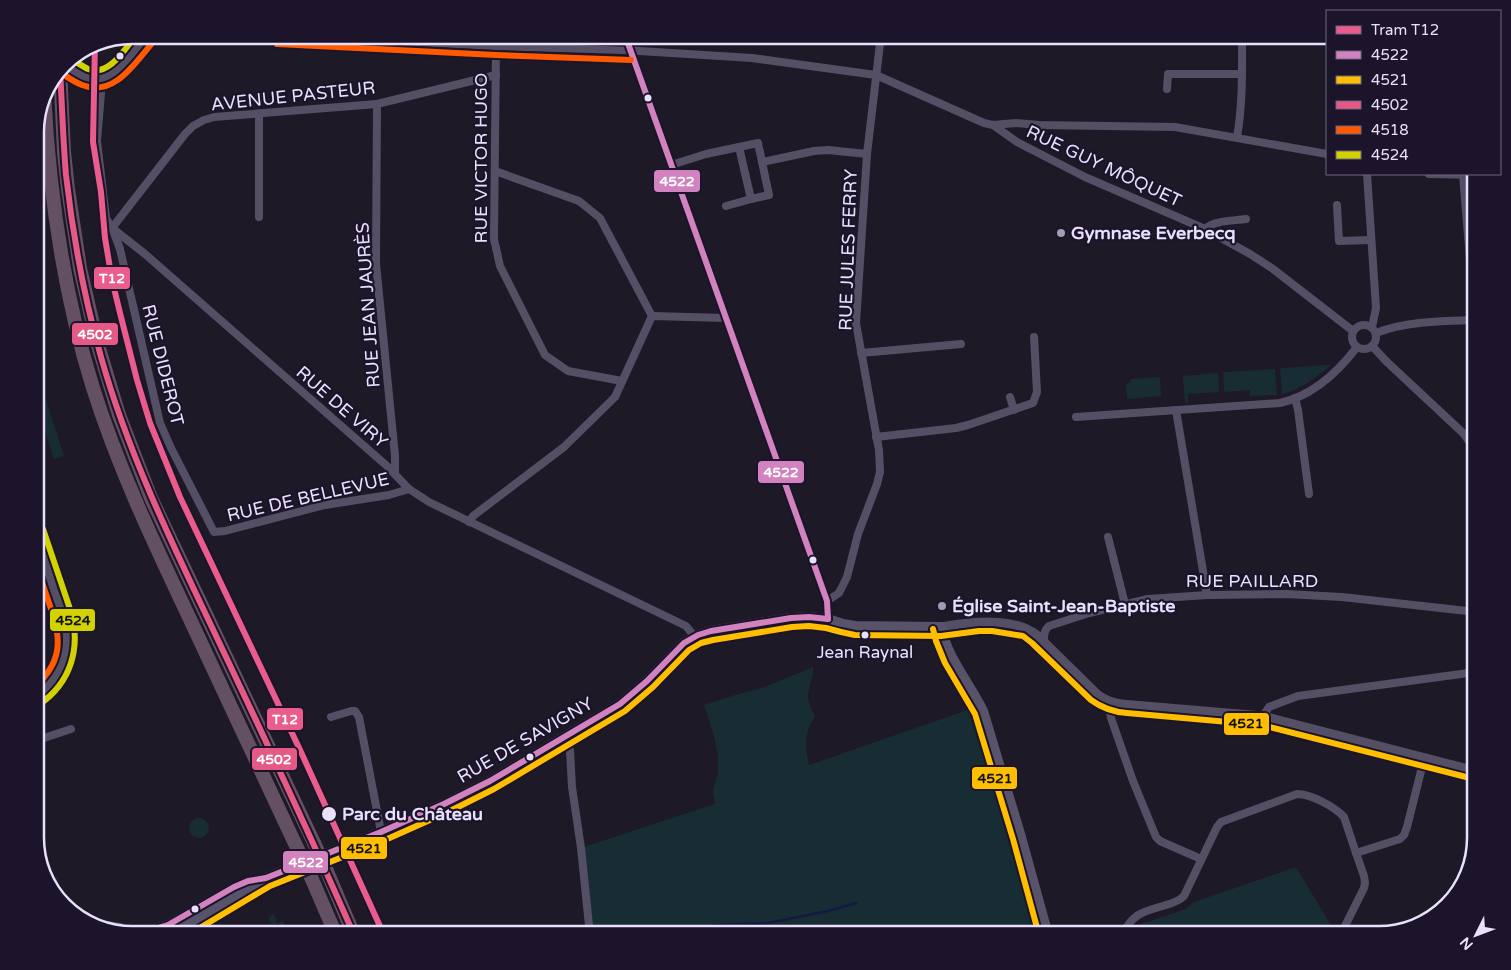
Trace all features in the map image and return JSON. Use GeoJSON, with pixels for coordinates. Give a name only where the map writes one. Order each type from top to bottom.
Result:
{"type":"FeatureCollection","features":[{"type":"Feature","properties":{"kind":"highway"},"geometry":{"type":"LineString","coordinates":[[61,80],[64,152],[80,268],[97,342],[119,415],[136,461],[160,516],[314,842],[350,926]]}},
{"type":"Feature","properties":{"kind":"highway"},"geometry":{"type":"LineString","coordinates":[[46,116],[51,190],[64,273],[81,347],[104,423],[130,490],[332,926]]}},
{"type":"Feature","properties":{"kind":"main road"},"geometry":{"type":"LineString","coordinates":[[695,637],[711,631],[809,617],[828,619],[855,626],[941,627],[954,661],[976,697],[982,711],[1021,837],[1046,926]]}},
{"type":"Feature","properties":{"kind":"main road","name":"RUE DE SAVIGNY"},"geometry":{"type":"LineString","coordinates":[[188,926],[266,878],[381,832],[481,786],[609,711],[632,695],[678,649],[695,637]]}},
{"type":"Feature","properties":{"kind":"main road","name":"RUE DE SAVIGNY"},"geometry":{"type":"LineString","coordinates":[[165,926],[234,887],[248,881],[266,878]]}},
{"type":"Feature","properties":{"kind":"street"},"geometry":{"type":"LineString","coordinates":[[71,69],[85,77],[94,79],[107,76],[116,71],[139,44]]}},
{"type":"Feature","properties":{"kind":"street"},"geometry":{"type":"LineString","coordinates":[[456,44],[709,54],[752,58],[876,75],[984,123],[993,125],[1026,123],[1039,125],[1175,127],[1326,154]]}},
{"type":"Feature","properties":{"kind":"street"},"geometry":{"type":"LineString","coordinates":[[628,44],[827,601],[828,619]]}},
{"type":"Feature","properties":{"kind":"street","name":"RUE JULES FERRY"},"geometry":{"type":"LineString","coordinates":[[827,601],[839,593],[850,570],[857,539],[872,500],[880,472],[879,450],[856,323],[867,154],[880,44]]}},
{"type":"Feature","properties":{"kind":"street"},"geometry":{"type":"LineString","coordinates":[[1237,137],[1240,119],[1242,44]]}},
{"type":"Feature","properties":{"kind":"street","name":"RUE VICTOR HUGO"},"geometry":{"type":"LineString","coordinates":[[496,46],[494,239],[500,266],[545,355],[568,370],[622,381]]}},
{"type":"Feature","properties":{"kind":"street"},"geometry":{"type":"LineString","coordinates":[[1167,89],[1168,74],[1242,74]]}},
{"type":"Feature","properties":{"kind":"street","name":"AVENUE PASTEUR"},"geometry":{"type":"LineString","coordinates":[[112,228],[177,142],[193,126],[204,120],[214,117],[376,104],[496,75]]}},
{"type":"Feature","properties":{"kind":"street"},"geometry":{"type":"LineString","coordinates":[[101,93],[97,141],[106,218],[112,228]]}},
{"type":"Feature","properties":{"kind":"street","name":"RUE JEAN JAURÈS"},"geometry":{"type":"LineString","coordinates":[[376,104],[376,264],[395,456],[395,474]]}},
{"type":"Feature","properties":{"kind":"street"},"geometry":{"type":"LineString","coordinates":[[259,114],[259,217]]}},
{"type":"Feature","properties":{"kind":"street","name":"RUE GUY MÔQUET"},"geometry":{"type":"LineString","coordinates":[[993,125],[1026,147],[1098,183],[1206,230],[1250,254],[1273,269],[1353,332]]}},
{"type":"Feature","properties":{"kind":"street"},"geometry":{"type":"LineString","coordinates":[[671,165],[706,154],[758,143],[769,195],[726,206]]}},
{"type":"Feature","properties":{"kind":"street"},"geometry":{"type":"LineString","coordinates":[[739,148],[751,199]]}},
{"type":"Feature","properties":{"kind":"street"},"geometry":{"type":"LineString","coordinates":[[762,162],[814,151],[828,150],[867,154]]}},
{"type":"Feature","properties":{"kind":"street"},"geometry":{"type":"LineString","coordinates":[[495,171],[579,201],[600,218],[652,316]]}},
{"type":"Feature","properties":{"kind":"street"},"geometry":{"type":"LineString","coordinates":[[1367,175],[1376,308],[1374,330],[1376,340],[1372,346],[1365,349],[1357,347],[1352,340],[1353,332],[1358,326],[1365,324],[1374,330],[1393,326],[1467,320]]}},
{"type":"Feature","properties":{"kind":"street"},"geometry":{"type":"LineString","coordinates":[[1467,175],[1463,175],[1467,220]]}},
{"type":"Feature","properties":{"kind":"street"},"geometry":{"type":"LineString","coordinates":[[1337,206],[1339,241],[1371,240]]}},
{"type":"Feature","properties":{"kind":"street"},"geometry":{"type":"LineString","coordinates":[[1206,230],[1215,223],[1246,219]]}},
{"type":"Feature","properties":{"kind":"street","name":"RUE DE VIRY"},"geometry":{"type":"LineString","coordinates":[[112,228],[145,254],[395,474],[409,489],[429,502],[469,522],[686,626],[695,637]]}},
{"type":"Feature","properties":{"kind":"street","name":"RUE DIDEROT"},"geometry":{"type":"LineString","coordinates":[[112,228],[120,249],[160,423],[214,532]]}},
{"type":"Feature","properties":{"kind":"street"},"geometry":{"type":"LineString","coordinates":[[652,316],[726,318]]}},
{"type":"Feature","properties":{"kind":"street"},"geometry":{"type":"LineString","coordinates":[[469,522],[474,516],[564,447],[615,397],[652,316]]}},
{"type":"Feature","properties":{"kind":"street"},"geometry":{"type":"LineString","coordinates":[[876,437],[956,428],[1033,403],[1036,397],[1034,337]]}},
{"type":"Feature","properties":{"kind":"street"},"geometry":{"type":"LineString","coordinates":[[861,354],[961,344]]}},
{"type":"Feature","properties":{"kind":"street"},"geometry":{"type":"LineString","coordinates":[[1372,346],[1467,439]]}},
{"type":"Feature","properties":{"kind":"street"},"geometry":{"type":"LineString","coordinates":[[1076,417],[1280,403],[1295,398],[1330,377],[1345,363],[1357,347]]}},
{"type":"Feature","properties":{"kind":"street"},"geometry":{"type":"LineString","coordinates":[[1010,397],[1014,410]]}},
{"type":"Feature","properties":{"kind":"street"},"geometry":{"type":"LineString","coordinates":[[1295,398],[1308,494]]}},
{"type":"Feature","properties":{"kind":"street"},"geometry":{"type":"LineString","coordinates":[[1176,410],[1207,595]]}},
{"type":"Feature","properties":{"kind":"street","name":"RUE DE BELLEVUE"},"geometry":{"type":"LineString","coordinates":[[214,532],[225,531],[325,505],[389,495],[409,489]]}},
{"type":"Feature","properties":{"kind":"street"},"geometry":{"type":"LineString","coordinates":[[1108,537],[1125,604]]}},
{"type":"Feature","properties":{"kind":"street"},"geometry":{"type":"LineString","coordinates":[[44,558],[64,617],[67,638],[66,650],[58,671],[44,690]]}},
{"type":"Feature","properties":{"kind":"street","name":"RUE PAILLARD"},"geometry":{"type":"LineString","coordinates":[[1044,641],[1044,633],[1049,626],[1089,612],[1148,599],[1207,595],[1286,594],[1342,597],[1467,611]]}},
{"type":"Feature","properties":{"kind":"street"},"geometry":{"type":"LineString","coordinates":[[941,627],[993,622],[1027,628],[1044,641],[1100,697],[1112,702],[1263,716],[1467,769]]}},
{"type":"Feature","properties":{"kind":"street"},"geometry":{"type":"LineString","coordinates":[[1263,716],[1268,707],[1298,696],[1467,673]]}},
{"type":"Feature","properties":{"kind":"street"},"geometry":{"type":"LineString","coordinates":[[1112,702],[1111,718],[1133,781],[1156,837],[1160,841],[1201,859]]}},
{"type":"Feature","properties":{"kind":"street"},"geometry":{"type":"LineString","coordinates":[[331,717],[355,711],[360,717],[381,832]]}},
{"type":"Feature","properties":{"kind":"street"},"geometry":{"type":"LineString","coordinates":[[44,738],[71,729]]}},
{"type":"Feature","properties":{"kind":"street"},"geometry":{"type":"LineString","coordinates":[[564,736],[570,750],[572,789],[581,848],[589,926]]}},
{"type":"Feature","properties":{"kind":"street"},"geometry":{"type":"LineString","coordinates":[[1356,853],[1400,839],[1404,834],[1424,758]]}},
{"type":"Feature","properties":{"kind":"street"},"geometry":{"type":"LineString","coordinates":[[1127,926],[1130,920],[1139,914],[1180,900],[1186,893],[1216,827],[1221,822],[1297,794],[1313,798],[1344,817],[1365,883],[1345,926]]}},
{"type":"Feature","properties":{"kind":"shaded area"},"geometry":{"type":"Polygon","coordinates":[[[1329,365],[1329,367],[1307,383],[1295,390],[1282,394],[1280,368],[1329,365]]]}},
{"type":"Feature","properties":{"kind":"shaded area"},"geometry":{"type":"Polygon","coordinates":[[[1275,369],[1277,395],[1250,396],[1250,390],[1224,392],[1223,372],[1275,369]]]}},
{"type":"Feature","properties":{"kind":"shaded area"},"geometry":{"type":"Polygon","coordinates":[[[1218,373],[1219,392],[1188,394],[1188,403],[1185,403],[1183,376],[1218,373]]]}},
{"type":"Feature","properties":{"kind":"shaded area"},"geometry":{"type":"Polygon","coordinates":[[[1160,377],[1161,396],[1127,399],[1126,385],[1131,379],[1160,377]]]}},
{"type":"Feature","properties":{"kind":"shaded area"},"geometry":{"type":"Polygon","coordinates":[[[46,400],[64,456],[54,459],[44,428],[44,401],[46,400]]]}},
{"type":"Feature","properties":{"kind":"shaded area"},"geometry":{"type":"Polygon","coordinates":[[[813,667],[808,697],[815,717],[809,728],[806,740],[809,765],[959,713],[974,706],[987,738],[1041,926],[589,926],[581,848],[715,804],[713,790],[718,772],[718,756],[704,705],[765,687],[813,667]]]}},
{"type":"Feature","properties":{"kind":"shaded area"},"geometry":{"type":"Polygon","coordinates":[[[199,818],[206,821],[209,828],[206,835],[199,838],[192,835],[189,828],[192,821],[199,818]]]}},
{"type":"Feature","properties":{"kind":"shaded area"},"geometry":{"type":"Polygon","coordinates":[[[1296,867],[1332,926],[1139,926],[1186,909],[1194,902],[1296,867]]]}},
{"type":"Feature","properties":{"kind":"shaded area"},"geometry":{"type":"Polygon","coordinates":[[[53,877],[58,877],[58,885],[53,877]]]}},
{"type":"Feature","properties":{"kind":"shaded area"},"geometry":{"type":"Polygon","coordinates":[[[274,914],[277,923],[283,921],[286,926],[271,924],[268,918],[274,914]]]}},
{"type":"Feature","properties":{"kind":"waterway"},"geometry":{"type":"LineString","coordinates":[[713,926],[768,923],[828,911],[856,903]]}},
{"type":"Feature","properties":{"kind":"tram line","name":"T12"},"geometry":{"type":"LineString","coordinates":[[95,52],[93,142],[101,192],[105,238],[120,313],[150,423],[180,497],[301,752],[380,926]]}},
{"type":"Feature","properties":{"kind":"transit line","name":"4524"},"geometry":{"type":"LineString","coordinates":[[78,63],[88,69],[103,69],[116,60],[129,44]]}},
{"type":"Feature","properties":{"kind":"transit line","name":"4518"},"geometry":{"type":"LineString","coordinates":[[65,75],[82,85],[94,88],[105,86],[115,82],[124,75],[151,44]]}},
{"type":"Feature","properties":{"kind":"transit line","name":"4518"},"geometry":{"type":"LineString","coordinates":[[277,44],[631,60]]}},
{"type":"Feature","properties":{"kind":"transit line","name":"4522"},"geometry":{"type":"LineString","coordinates":[[628,44],[827,601],[828,619]]}},
{"type":"Feature","properties":{"kind":"transit line","name":"4502"},"geometry":{"type":"LineString","coordinates":[[61,80],[66,175],[72,221],[89,312],[111,391],[135,458],[163,523],[283,777],[350,926]]}},
{"type":"Feature","properties":{"kind":"transit line","name":"4524"},"geometry":{"type":"LineString","coordinates":[[44,532],[71,612],[75,638],[74,651],[66,675],[51,695],[44,701]]}},
{"type":"Feature","properties":{"kind":"transit line","name":"4518"},"geometry":{"type":"LineString","coordinates":[[44,588],[54,619],[58,642],[53,664],[44,677]]}},
{"type":"Feature","properties":{"kind":"transit line","name":"4522"},"geometry":{"type":"LineString","coordinates":[[165,926],[234,887],[248,881],[266,878],[381,832],[490,781],[620,704],[647,681],[684,643],[698,635],[711,631],[791,618],[828,619]]}},
{"type":"Feature","properties":{"kind":"transit line","name":"4521"},"geometry":{"type":"LineString","coordinates":[[203,926],[270,886],[385,840],[494,789],[625,711],[653,687],[689,650],[701,643],[792,627],[826,628],[855,635],[941,636],[992,631],[1023,636],[1091,700],[1112,711],[1262,725],[1467,777]]}},
{"type":"Feature","properties":{"kind":"transit line","name":"4521"},"geometry":{"type":"LineString","coordinates":[[933,629],[945,663],[975,714],[1013,839],[1037,926]]}},
{"type":"Feature","properties":{"kind":"place","name":"Gymnase Everbecq"},"geometry":{"type":"Point","coordinates":[1061,233]}},
{"type":"Feature","properties":{"kind":"place","name":"Église Saint-Jean-Baptiste"},"geometry":{"type":"Point","coordinates":[942,606]}},
{"type":"Feature","properties":{"kind":"place","name":"Jean Raynal"},"geometry":{"type":"Point","coordinates":[865,635]}},
{"type":"Feature","properties":{"kind":"place","name":"Parc du Château"},"geometry":{"type":"Point","coordinates":[329,814]}}]}
